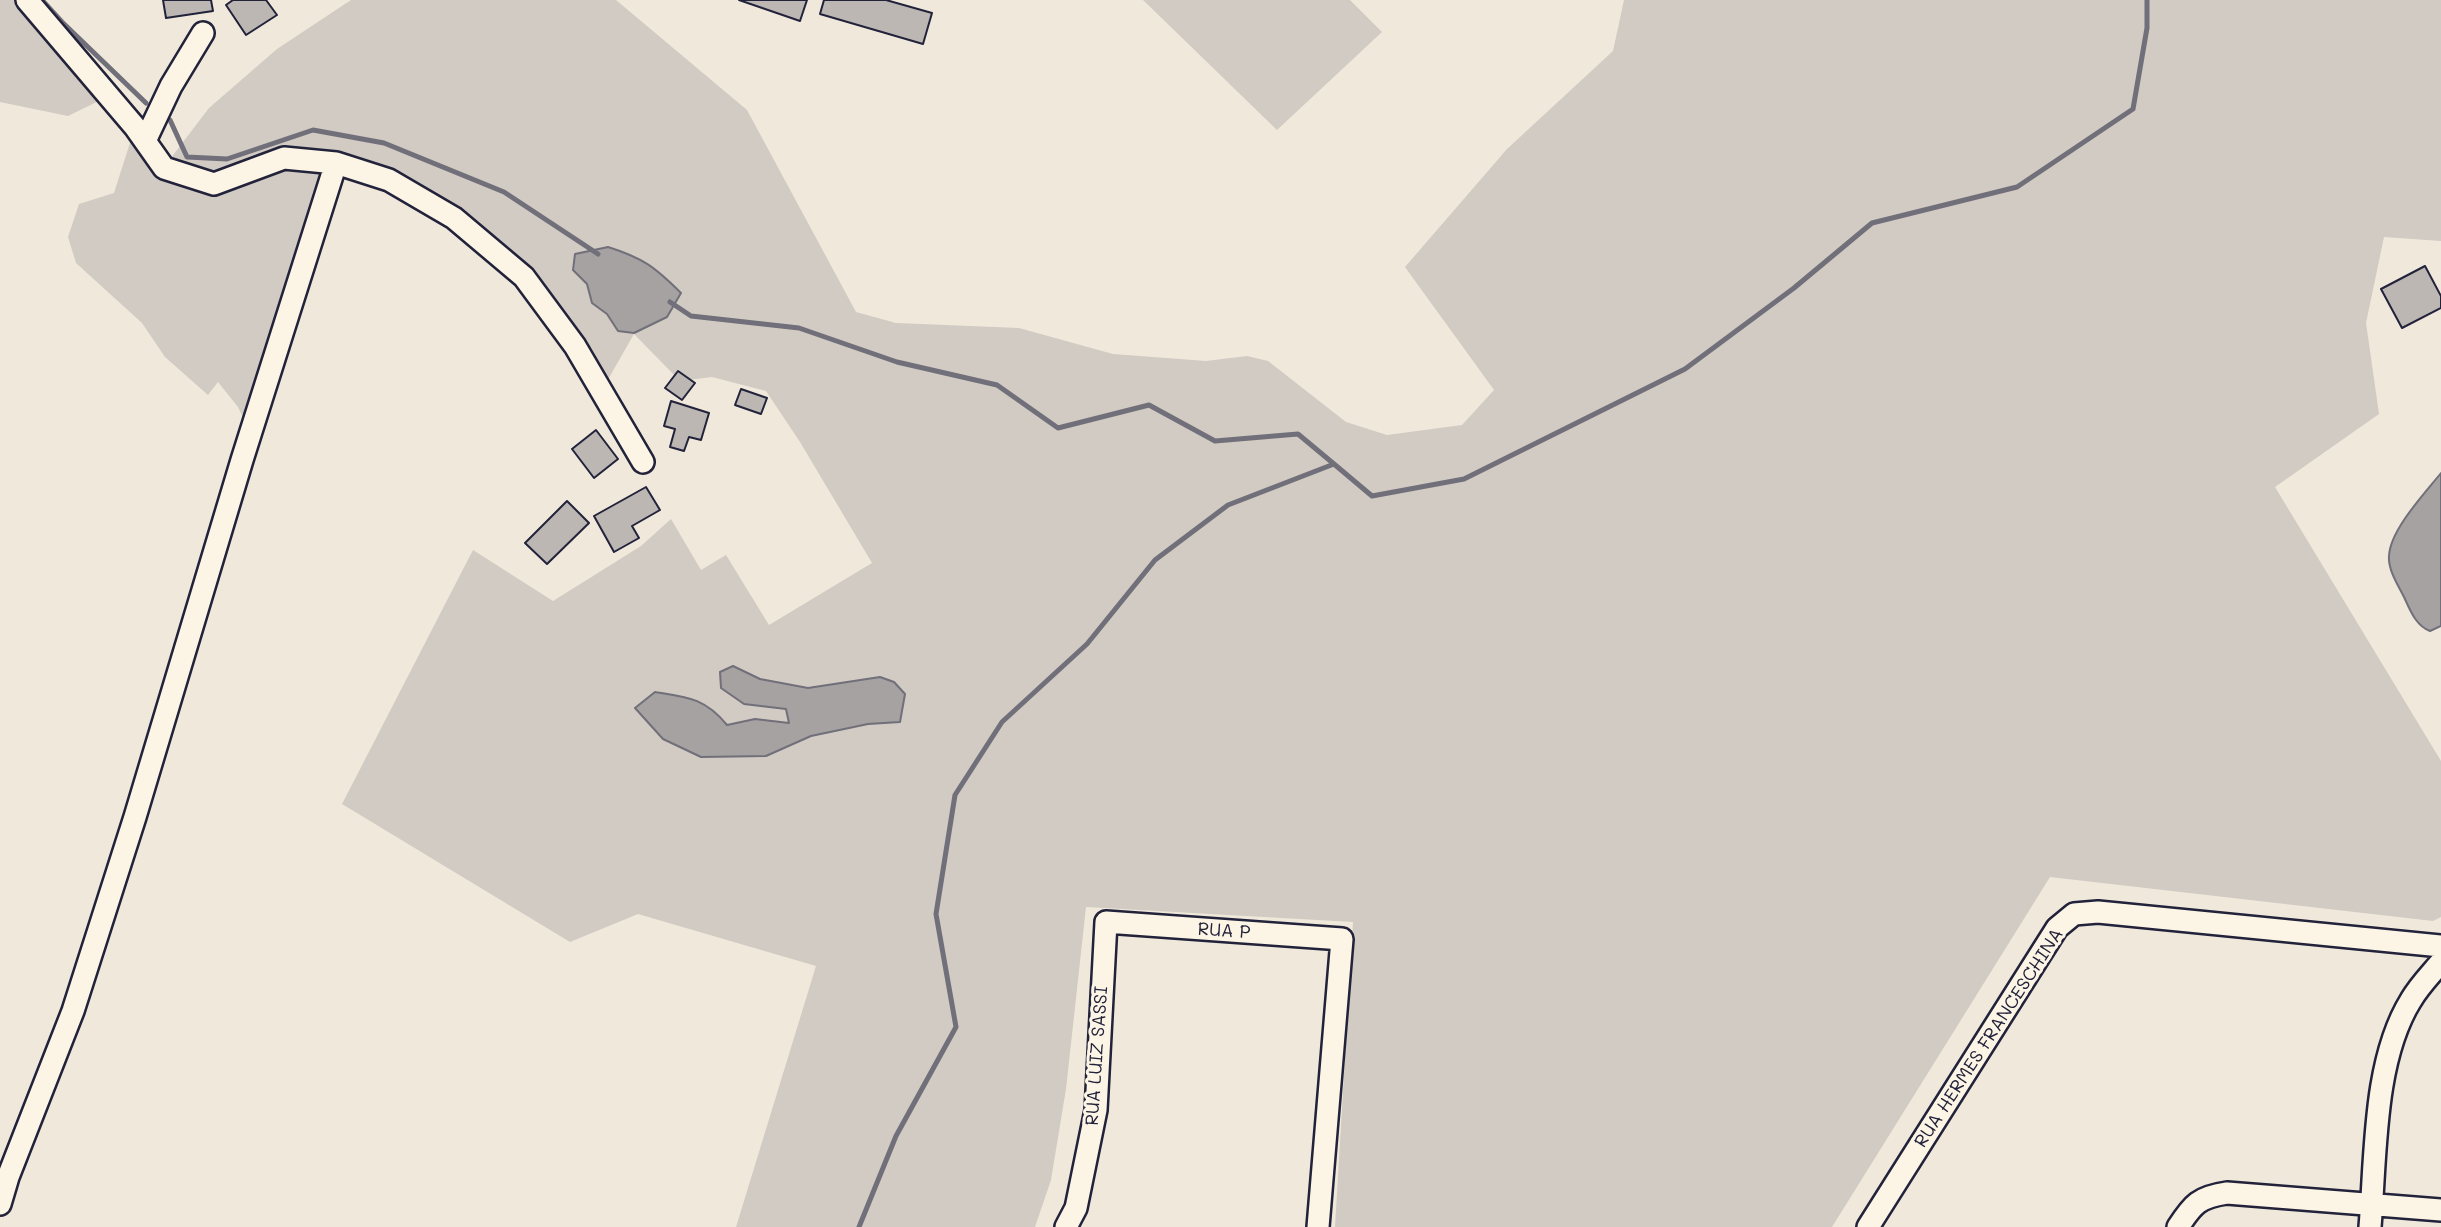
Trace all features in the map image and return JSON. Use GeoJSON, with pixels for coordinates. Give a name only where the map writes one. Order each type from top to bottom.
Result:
{"type":"FeatureCollection","features":[{"type":"Feature","properties":{"kind":"street"},"geometry":{"type":"LineString","coordinates":[[27,0],[145,141],[164,168],[214,184],[284,158],[337,163],[388,180],[454,218],[524,277],[575,346],[643,462]]}},
{"type":"Feature","properties":{"kind":"street"},"geometry":{"type":"LineString","coordinates":[[145,141],[171,86],[203,33]]}},
{"type":"Feature","properties":{"kind":"street"},"geometry":{"type":"LineString","coordinates":[[0,1204],[73,1011],[135,817],[242,460],[337,163]]}},
{"type":"Feature","properties":{"kind":"street","name":"RUA HERMES FRANCESCHINA"},"geometry":{"type":"LineString","coordinates":[[1868,1227],[2057,928],[2074,914],[2098,912],[2441,946]]}},
{"type":"Feature","properties":{"kind":"street","name":"RUA P"},"geometry":{"type":"LineString","coordinates":[[1107,922],[1342,939],[1318,1227]]}},
{"type":"Feature","properties":{"kind":"street","name":"RUA LUIZ SASSI"},"geometry":{"type":"LineString","coordinates":[[1066,1227],[1076,1209],[1096,1110],[1107,922]]}},
{"type":"Feature","properties":{"kind":"street"},"geometry":{"type":"LineString","coordinates":[[2370,1227],[2382,1079],[2392,1041],[2410,1000],[2441,962]]}},
{"type":"Feature","properties":{"kind":"street"},"geometry":{"type":"LineString","coordinates":[[2178,1227],[2193,1206],[2208,1196],[2227,1193],[2441,1210]]}},
{"type":"Feature","properties":{"kind":"shaded area"},"geometry":{"type":"Polygon","coordinates":[[[0,0],[27,0],[109,96],[68,116],[0,102],[0,0]]]}},
{"type":"Feature","properties":{"kind":"shaded area"},"geometry":{"type":"Polygon","coordinates":[[[351,0],[616,0],[747,110],[856,312],[896,323],[1019,328],[1113,354],[1206,361],[1247,356],[1268,361],[1346,422],[1387,435],[1462,425],[1494,390],[1405,267],[1507,149],[1613,51],[1624,0],[2441,0],[2441,241],[2384,237],[2366,323],[2379,414],[2275,487],[2441,761],[2441,917],[2433,921],[2050,877],[1832,1227],[1335,1227],[1353,922],[1086,907],[1066,1089],[1051,1180],[1035,1227],[736,1227],[816,966],[638,914],[570,942],[342,804],[473,550],[553,601],[641,546],[671,519],[701,570],[726,555],[769,625],[872,563],[800,442],[766,391],[712,377],[680,381],[634,334],[602,390],[575,346],[454,218],[337,163],[245,422],[238,407],[218,382],[208,395],[165,357],[142,323],[76,263],[68,237],[79,204],[114,193],[135,127],[164,167],[209,108],[277,49],[351,0]]]}},
{"type":"Feature","properties":{"kind":"shaded area"},"geometry":{"type":"Polygon","coordinates":[[[1143,0],[1350,0],[1382,32],[1277,130],[1143,0]]]}},
{"type":"Feature","properties":{"kind":"shaded area"},"geometry":{"type":"Polygon","coordinates":[[[608,247],[648,264],[681,293],[667,317],[634,333],[618,331],[607,314],[592,303],[587,284],[573,270],[575,254],[608,247]]]}},
{"type":"Feature","properties":{"kind":"shaded area"},"geometry":{"type":"Polygon","coordinates":[[[2441,473],[2441,626],[2430,631],[2417,621],[2411,612],[2392,572],[2389,556],[2395,535],[2441,473]]]}},
{"type":"Feature","properties":{"kind":"shaded area"},"geometry":{"type":"Polygon","coordinates":[[[733,666],[760,679],[808,688],[880,677],[894,682],[905,694],[900,722],[868,724],[811,736],[766,756],[701,757],[663,739],[635,708],[655,692],[695,700],[711,709],[727,725],[755,719],[789,723],[786,709],[744,704],[721,688],[720,672],[733,666]]]}},
{"type":"Feature","properties":{"kind":"building"},"geometry":{"type":"Polygon","coordinates":[[[163,0],[211,0],[213,11],[166,18],[163,0]]]}},
{"type":"Feature","properties":{"kind":"building"},"geometry":{"type":"Polygon","coordinates":[[[233,0],[266,0],[277,15],[246,35],[226,5],[233,0]]]}},
{"type":"Feature","properties":{"kind":"building"},"geometry":{"type":"Polygon","coordinates":[[[739,0],[807,0],[800,21],[739,0]]]}},
{"type":"Feature","properties":{"kind":"building"},"geometry":{"type":"Polygon","coordinates":[[[824,0],[886,0],[932,13],[923,44],[820,14],[824,0]]]}},
{"type":"Feature","properties":{"kind":"building"},"geometry":{"type":"Polygon","coordinates":[[[2425,266],[2441,296],[2441,308],[2402,328],[2381,289],[2425,266]]]}},
{"type":"Feature","properties":{"kind":"building"},"geometry":{"type":"Polygon","coordinates":[[[678,371],[695,383],[682,400],[665,388],[678,371]]]}},
{"type":"Feature","properties":{"kind":"building"},"geometry":{"type":"Polygon","coordinates":[[[741,389],[767,398],[761,414],[735,405],[741,389]]]}},
{"type":"Feature","properties":{"kind":"building"},"geometry":{"type":"Polygon","coordinates":[[[671,401],[709,413],[701,440],[689,437],[684,451],[670,447],[675,429],[664,426],[671,401]]]}},
{"type":"Feature","properties":{"kind":"building"},"geometry":{"type":"Polygon","coordinates":[[[596,430],[618,459],[594,478],[572,449],[596,430]]]}},
{"type":"Feature","properties":{"kind":"building"},"geometry":{"type":"Polygon","coordinates":[[[646,487],[660,510],[632,526],[639,538],[614,552],[594,516],[646,487]]]}},
{"type":"Feature","properties":{"kind":"building"},"geometry":{"type":"Polygon","coordinates":[[[567,501],[589,523],[547,564],[525,543],[567,501]]]}},
{"type":"Feature","properties":{"kind":"waterway"},"geometry":{"type":"LineString","coordinates":[[42,0],[146,103]]}},
{"type":"Feature","properties":{"kind":"waterway"},"geometry":{"type":"LineString","coordinates":[[859,1227],[896,1136],[956,1027],[936,914],[955,795],[1002,722],[1087,644],[1155,560],[1228,505],[1334,464],[1372,496],[1464,479],[1685,369],[1794,288],[1872,223],[2017,187],[2133,109],[2147,28],[2147,0]]}},
{"type":"Feature","properties":{"kind":"waterway"},"geometry":{"type":"LineString","coordinates":[[170,120],[187,157],[227,159],[313,130],[384,143],[504,192],[598,254]]}},
{"type":"Feature","properties":{"kind":"waterway"},"geometry":{"type":"LineString","coordinates":[[670,302],[691,316],[799,328],[897,362],[997,385],[1058,428],[1149,405],[1215,441],[1298,434],[1334,464]]}}]}
